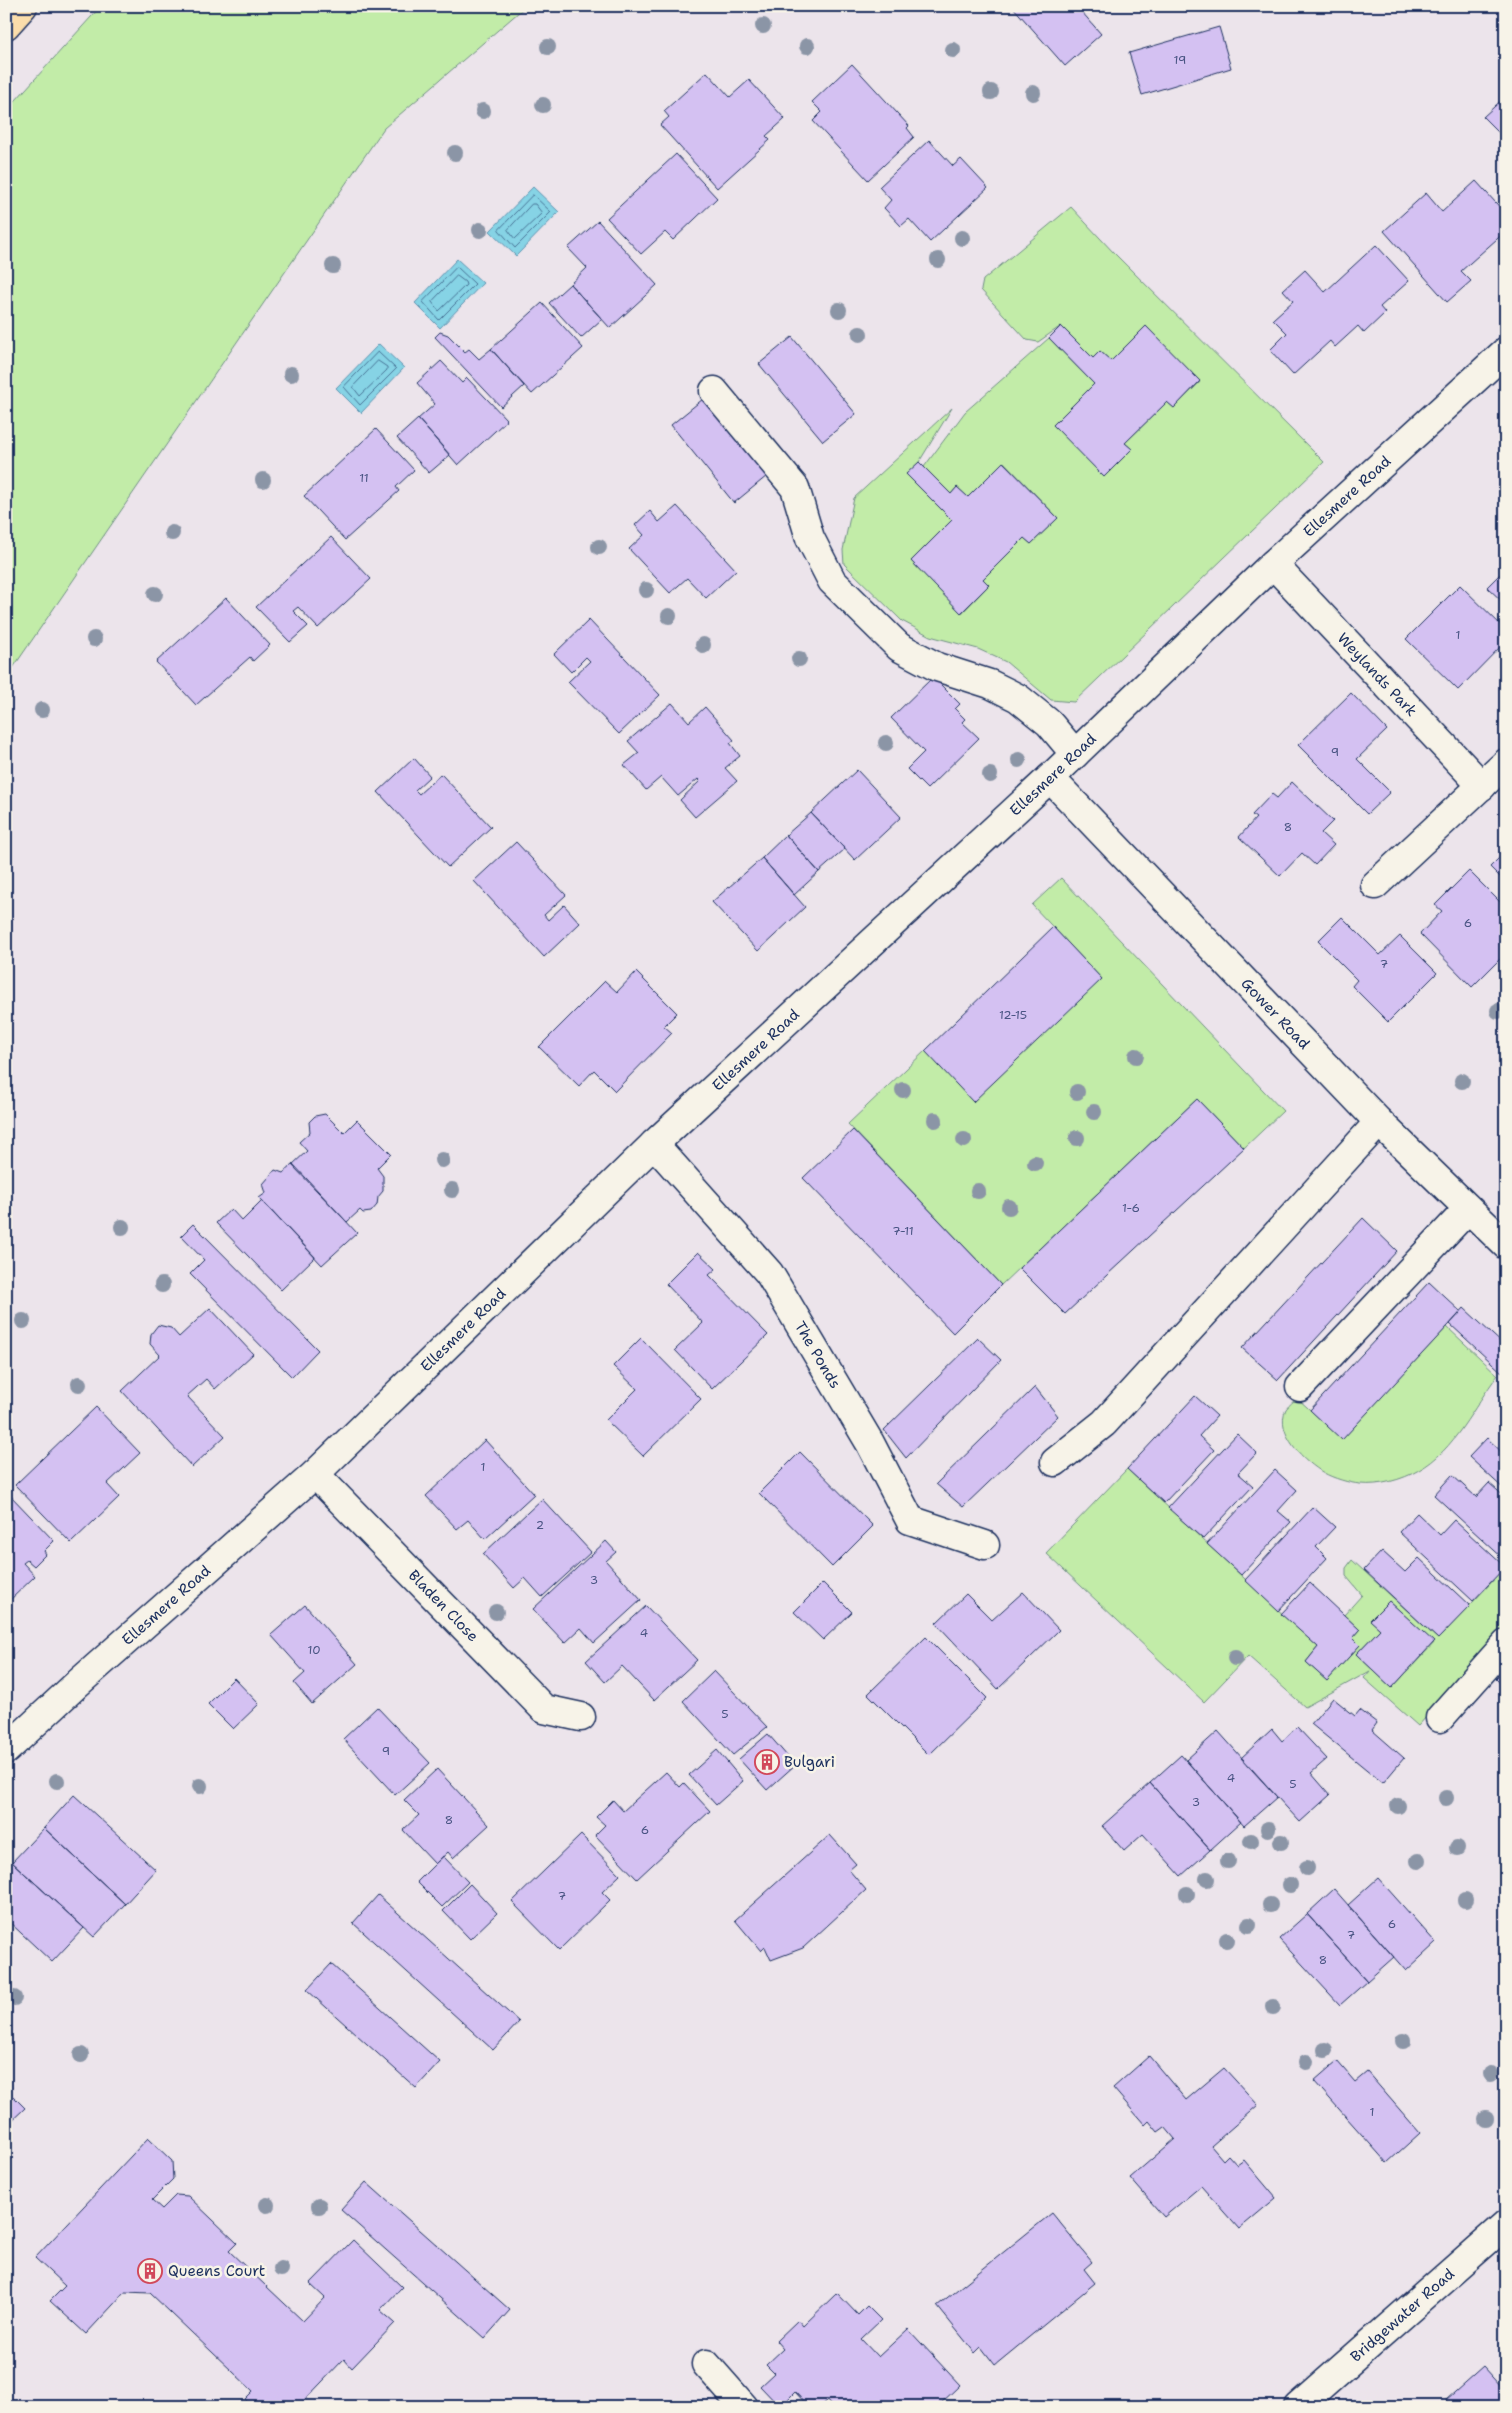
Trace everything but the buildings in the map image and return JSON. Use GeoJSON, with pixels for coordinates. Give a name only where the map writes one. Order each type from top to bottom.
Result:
{"type":"FeatureCollection","features":[{"type":"Feature","properties":{"kind":"main road"},"geometry":{"type":"LineString","coordinates":[[6,25],[24,6]]}},
{"type":"Feature","properties":{"kind":"street","name":"Ellesmere Road"},"geometry":{"type":"LineString","coordinates":[[6,1750],[77,1684],[315,1474],[654,1144],[1050,778],[1273,564],[1506,351]]}},
{"type":"Feature","properties":{"kind":"street"},"geometry":{"type":"LineString","coordinates":[[714,391],[795,488],[810,538],[832,581],[899,647],[937,667],[990,684],[1018,698],[1049,723],[1075,754]]}},
{"type":"Feature","properties":{"kind":"street","name":"Weylands Park"},"geometry":{"type":"LineString","coordinates":[[1273,564],[1482,786]]}},
{"type":"Feature","properties":{"kind":"street"},"geometry":{"type":"LineString","coordinates":[[1375,884],[1506,763]]}},
{"type":"Feature","properties":{"kind":"street","name":"Gower Road"},"geometry":{"type":"LineString","coordinates":[[1050,778],[1378,1122],[1506,1245]]}},
{"type":"Feature","properties":{"kind":"street"},"geometry":{"type":"LineString","coordinates":[[1055,1462],[1104,1423],[1378,1122]]}},
{"type":"Feature","properties":{"kind":"street","name":"The Ponds"},"geometry":{"type":"LineString","coordinates":[[654,1144],[769,1274],[870,1443],[910,1520],[984,1545]]}},
{"type":"Feature","properties":{"kind":"street"},"geometry":{"type":"LineString","coordinates":[[1300,1387],[1468,1209]]}},
{"type":"Feature","properties":{"kind":"street","name":"Bladen Close"},"geometry":{"type":"LineString","coordinates":[[315,1474],[544,1709],[581,1717]]}},
{"type":"Feature","properties":{"kind":"street"},"geometry":{"type":"LineString","coordinates":[[1440,1718],[1506,1644]]}},
{"type":"Feature","properties":{"kind":"street","name":"Bridgewater Road"},"geometry":{"type":"LineString","coordinates":[[1298,2407],[1506,2224]]}},
{"type":"Feature","properties":{"kind":"street"},"geometry":{"type":"LineString","coordinates":[[706,2364],[744,2407]]}},
{"type":"Feature","properties":{"kind":"green space"},"geometry":{"type":"Polygon","coordinates":[[[101,6],[526,6],[384,128],[6,678],[6,111],[101,6]]]}},
{"type":"Feature","properties":{"kind":"green space"},"geometry":{"type":"Polygon","coordinates":[[[1071,207],[1114,253],[1324,462],[1074,702],[1051,700],[1006,662],[978,649],[930,636],[902,621],[844,564],[843,550],[854,498],[952,408],[919,462],[907,474],[952,520],[911,561],[962,613],[989,585],[983,579],[1024,538],[1031,544],[1058,518],[1004,462],[968,497],[957,487],[951,494],[924,467],[965,412],[1049,338],[1094,384],[1104,477],[1132,449],[1125,443],[1167,402],[1174,408],[1200,382],[1146,327],[1111,361],[1100,351],[1093,358],[1061,326],[1038,342],[1027,340],[981,290],[983,280],[1071,207]]]}},
{"type":"Feature","properties":{"kind":"green space"},"geometry":{"type":"Polygon","coordinates":[[[1061,878],[1283,1111],[1244,1148],[1197,1099],[1001,1285],[848,1124],[925,1051],[1102,979],[1032,905],[1061,878]]]}},
{"type":"Feature","properties":{"kind":"green space"},"geometry":{"type":"Polygon","coordinates":[[[1447,1327],[1498,1375],[1463,1427],[1432,1461],[1412,1474],[1398,1479],[1383,1483],[1360,1484],[1341,1480],[1324,1473],[1308,1462],[1293,1446],[1284,1428],[1283,1418],[1286,1409],[1297,1398],[1342,1439],[1447,1327]]]}},
{"type":"Feature","properties":{"kind":"green space"},"geometry":{"type":"Polygon","coordinates":[[[1127,1469],[1318,1647],[1306,1662],[1327,1681],[1360,1645],[1353,1638],[1360,1630],[1344,1615],[1362,1595],[1346,1576],[1346,1568],[1352,1560],[1438,1639],[1506,1567],[1506,1629],[1418,1726],[1364,1678],[1370,1671],[1305,1707],[1248,1656],[1204,1702],[1046,1553],[1127,1469]],[[1389,1601],[1371,1620],[1380,1629],[1356,1654],[1392,1688],[1434,1643],[1389,1601]]]}},
{"type":"Feature","properties":{"kind":"water"},"geometry":{"type":"Polygon","coordinates":[[[533,187],[559,212],[516,256],[490,231],[533,187]]]}},
{"type":"Feature","properties":{"kind":"water"},"geometry":{"type":"Polygon","coordinates":[[[457,259],[483,283],[440,328],[415,303],[457,259]]]}},
{"type":"Feature","properties":{"kind":"water"},"geometry":{"type":"Polygon","coordinates":[[[379,344],[404,368],[361,413],[336,388],[379,344]]]}},
{"type":"Feature","properties":{"kind":"place","name":"Bulgari"},"geometry":{"type":"Point","coordinates":[767,1762]}},
{"type":"Feature","properties":{"kind":"place","name":"Queens Court"},"geometry":{"type":"Point","coordinates":[150,2271]}}]}
